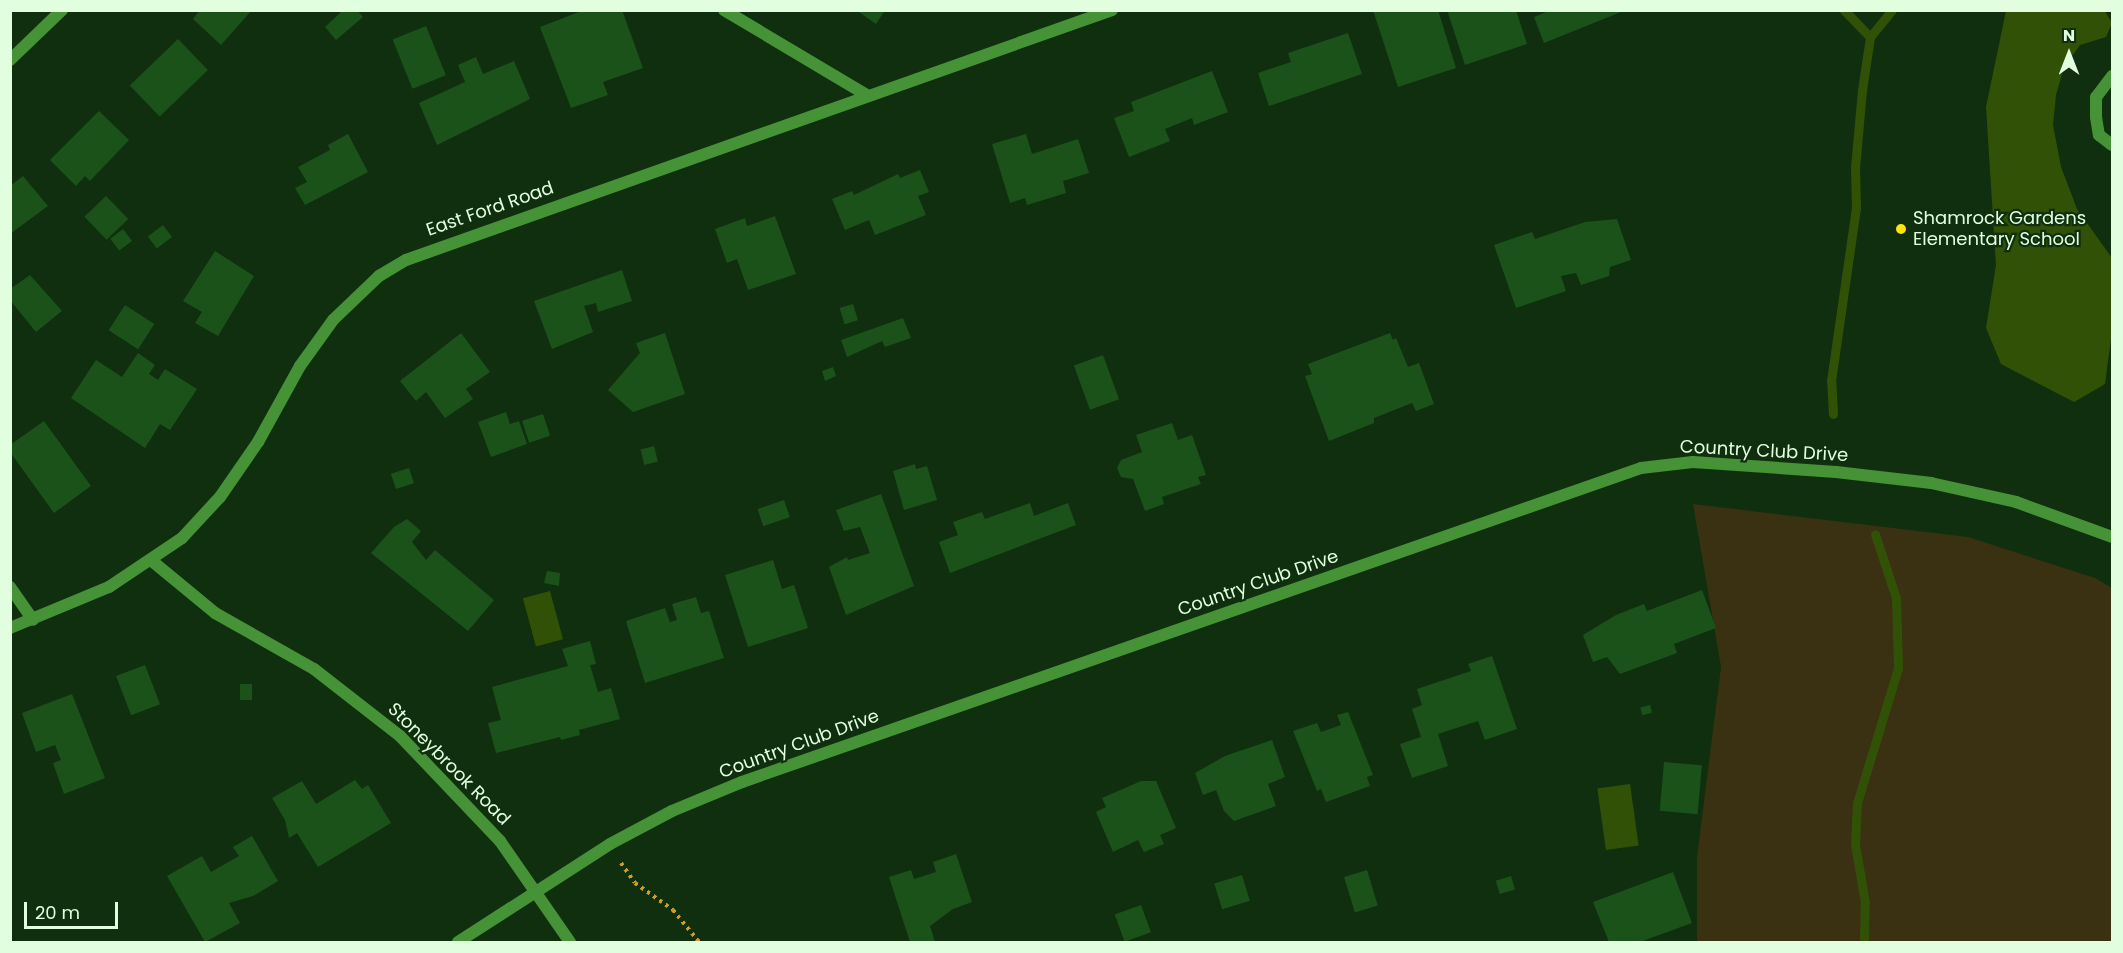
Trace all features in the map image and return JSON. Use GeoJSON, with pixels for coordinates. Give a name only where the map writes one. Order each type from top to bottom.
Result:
{"type":"FeatureCollection","features":[{"type":"Feature","properties":{"kind":"street"},"geometry":{"type":"LineString","coordinates":[[10,60],[62,10]]}},
{"type":"Feature","properties":{"kind":"street"},"geometry":{"type":"LineString","coordinates":[[724,10],[868,96]]}},
{"type":"Feature","properties":{"kind":"street","name":"East Ford Road"},"geometry":{"type":"LineString","coordinates":[[10,628],[109,587],[152,561],[182,538],[220,497],[320,339],[349,303],[379,276],[429,249],[1112,10]]}},
{"type":"Feature","properties":{"kind":"street"},"geometry":{"type":"LineString","coordinates":[[2112,76],[2096,97],[2099,135],[2112,145]]}},
{"type":"Feature","properties":{"kind":"street","name":"Country Club Drive"},"geometry":{"type":"LineString","coordinates":[[458,942],[610,844],[672,811],[742,782],[1641,468],[1693,462],[1836,472],[1931,483],[2016,502],[2112,537]]}},
{"type":"Feature","properties":{"kind":"street","name":"Stoneybrook Road"},"geometry":{"type":"LineString","coordinates":[[152,561],[214,613],[314,669],[400,736],[500,841],[537,890],[570,942]]}},
{"type":"Feature","properties":{"kind":"street"},"geometry":{"type":"LineString","coordinates":[[10,587],[33,620]]}},
{"type":"Feature","properties":{"kind":"path"},"geometry":{"type":"LineString","coordinates":[[610,844],[635,883],[673,910],[699,942]]}},
{"type":"Feature","properties":{"kind":"shaded area"},"geometry":{"type":"Polygon","coordinates":[[[2006,11],[2105,11],[2112,23],[2106,37],[2080,45],[2064,67],[2056,95],[2053,125],[2061,167],[2077,209],[2112,258],[2112,331],[2105,384],[2074,402],[2001,364],[1986,328],[1996,265],[1986,107],[2006,11]]]}},
{"type":"Feature","properties":{"kind":"shaded area"},"geometry":{"type":"Polygon","coordinates":[[[1693,504],[1968,537],[2095,578],[2112,588],[2112,942],[1697,942],[1697,857],[1721,667],[1693,504]]]}},
{"type":"Feature","properties":{"kind":"shaded area"},"geometry":{"type":"Polygon","coordinates":[[[550,591],[563,639],[536,647],[523,598],[550,591]]]}},
{"type":"Feature","properties":{"kind":"shaded area"},"geometry":{"type":"Polygon","coordinates":[[[1630,784],[1639,845],[1606,850],[1597,789],[1630,784]]]}},
{"type":"Feature","properties":{"kind":"building"},"geometry":{"type":"Polygon","coordinates":[[[200,10],[252,10],[221,45],[193,19],[200,10]]]}},
{"type":"Feature","properties":{"kind":"building"},"geometry":{"type":"Polygon","coordinates":[[[343,10],[357,10],[363,17],[336,40],[325,27],[343,10]]]}},
{"type":"Feature","properties":{"kind":"building"},"geometry":{"type":"Polygon","coordinates":[[[584,10],[622,10],[643,68],[603,82],[608,95],[571,108],[540,27],[584,10]]]}},
{"type":"Feature","properties":{"kind":"building"},"geometry":{"type":"Polygon","coordinates":[[[856,10],[885,10],[876,24],[856,10]]]}},
{"type":"Feature","properties":{"kind":"building"},"geometry":{"type":"Polygon","coordinates":[[[1373,10],[1438,10],[1456,68],[1398,87],[1373,10]]]}},
{"type":"Feature","properties":{"kind":"building"},"geometry":{"type":"Polygon","coordinates":[[[1447,10],[1516,10],[1527,44],[1465,65],[1447,10]]]}},
{"type":"Feature","properties":{"kind":"building"},"geometry":{"type":"Polygon","coordinates":[[[1551,10],[1621,10],[1621,12],[1544,43],[1534,17],[1551,10]]]}},
{"type":"Feature","properties":{"kind":"building"},"geometry":{"type":"Polygon","coordinates":[[[426,26],[446,75],[412,89],[393,39],[426,26]]]}},
{"type":"Feature","properties":{"kind":"building"},"geometry":{"type":"Polygon","coordinates":[[[1348,33],[1362,74],[1269,106],[1258,73],[1291,62],[1288,53],[1348,33]]]}},
{"type":"Feature","properties":{"kind":"building"},"geometry":{"type":"Polygon","coordinates":[[[178,39],[208,70],[160,116],[130,86],[178,39]]]}},
{"type":"Feature","properties":{"kind":"building"},"geometry":{"type":"Polygon","coordinates":[[[476,57],[483,74],[514,61],[530,99],[437,145],[419,103],[465,82],[458,65],[476,57]]]}},
{"type":"Feature","properties":{"kind":"building"},"geometry":{"type":"Polygon","coordinates":[[[1212,71],[1228,112],[1194,125],[1192,118],[1165,129],[1170,141],[1129,157],[1114,118],[1134,111],[1131,102],[1212,71]]]}},
{"type":"Feature","properties":{"kind":"building"},"geometry":{"type":"Polygon","coordinates":[[[99,111],[129,140],[90,181],[85,176],[76,186],[50,160],[99,111]]]}},
{"type":"Feature","properties":{"kind":"building"},"geometry":{"type":"Polygon","coordinates":[[[348,134],[368,172],[305,205],[295,188],[307,182],[298,167],[330,150],[328,145],[348,134]]]}},
{"type":"Feature","properties":{"kind":"building"},"geometry":{"type":"Polygon","coordinates":[[[1026,134],[1032,154],[1078,139],[1089,173],[1063,181],[1066,193],[1027,205],[1025,198],[1010,203],[992,144],[1026,134]]]}},
{"type":"Feature","properties":{"kind":"building"},"geometry":{"type":"Polygon","coordinates":[[[920,170],[929,192],[918,196],[926,215],[875,235],[869,220],[845,230],[832,199],[852,191],[854,195],[898,174],[900,178],[920,170]]]}},
{"type":"Feature","properties":{"kind":"building"},"geometry":{"type":"Polygon","coordinates":[[[23,176],[48,206],[10,234],[10,186],[23,176]]]}},
{"type":"Feature","properties":{"kind":"building"},"geometry":{"type":"Polygon","coordinates":[[[106,196],[128,219],[107,240],[84,217],[106,196]]]}},
{"type":"Feature","properties":{"kind":"building"},"geometry":{"type":"Polygon","coordinates":[[[775,216],[796,274],[748,290],[737,259],[727,263],[715,229],[745,218],[747,226],[775,216]]]}},
{"type":"Feature","properties":{"kind":"building"},"geometry":{"type":"Polygon","coordinates":[[[1617,219],[1631,260],[1610,267],[1609,276],[1581,285],[1576,273],[1561,276],[1566,291],[1516,308],[1494,245],[1532,232],[1535,239],[1585,222],[1617,219]]]}},
{"type":"Feature","properties":{"kind":"building"},"geometry":{"type":"Polygon","coordinates":[[[163,225],[172,237],[157,248],[148,236],[163,225]]]}},
{"type":"Feature","properties":{"kind":"building"},"geometry":{"type":"Polygon","coordinates":[[[123,229],[132,241],[119,251],[110,239],[123,229]]]}},
{"type":"Feature","properties":{"kind":"building"},"geometry":{"type":"Polygon","coordinates":[[[215,251],[254,276],[218,336],[195,323],[202,312],[183,301],[215,251]]]}},
{"type":"Feature","properties":{"kind":"building"},"geometry":{"type":"Polygon","coordinates":[[[622,270],[632,301],[598,312],[596,303],[584,306],[593,332],[552,349],[534,301],[622,270]]]}},
{"type":"Feature","properties":{"kind":"building"},"geometry":{"type":"Polygon","coordinates":[[[30,275],[62,311],[36,332],[10,300],[10,289],[30,275]]]}},
{"type":"Feature","properties":{"kind":"building"},"geometry":{"type":"Polygon","coordinates":[[[853,304],[858,320],[845,324],[840,308],[853,304]]]}},
{"type":"Feature","properties":{"kind":"building"},"geometry":{"type":"Polygon","coordinates":[[[125,305],[154,324],[138,349],[109,330],[125,305]]]}},
{"type":"Feature","properties":{"kind":"building"},"geometry":{"type":"Polygon","coordinates":[[[903,318],[911,338],[885,347],[882,341],[847,357],[841,340],[903,318]]]}},
{"type":"Feature","properties":{"kind":"building"},"geometry":{"type":"Polygon","coordinates":[[[461,333],[490,372],[466,389],[473,399],[445,418],[426,392],[416,401],[400,381],[461,333]]]}},
{"type":"Feature","properties":{"kind":"building"},"geometry":{"type":"Polygon","coordinates":[[[665,333],[685,394],[633,412],[608,390],[640,353],[636,343],[665,333]]]}},
{"type":"Feature","properties":{"kind":"building"},"geometry":{"type":"Polygon","coordinates":[[[1390,333],[1393,340],[1396,338],[1408,367],[1419,363],[1434,404],[1416,411],[1412,403],[1374,418],[1374,423],[1329,441],[1305,376],[1312,374],[1308,364],[1390,333]]]}},
{"type":"Feature","properties":{"kind":"building"},"geometry":{"type":"Polygon","coordinates":[[[138,353],[155,365],[149,374],[158,380],[165,369],[197,389],[170,430],[160,424],[145,448],[71,398],[96,360],[122,377],[138,353]]]}},
{"type":"Feature","properties":{"kind":"building"},"geometry":{"type":"Polygon","coordinates":[[[1103,355],[1119,399],[1090,410],[1074,366],[1103,355]]]}},
{"type":"Feature","properties":{"kind":"building"},"geometry":{"type":"Polygon","coordinates":[[[833,367],[836,376],[825,381],[822,371],[833,367]]]}},
{"type":"Feature","properties":{"kind":"building"},"geometry":{"type":"Polygon","coordinates":[[[506,412],[510,424],[519,421],[527,444],[491,457],[478,422],[506,412]]]}},
{"type":"Feature","properties":{"kind":"building"},"geometry":{"type":"Polygon","coordinates":[[[543,414],[550,436],[529,443],[522,421],[543,414]]]}},
{"type":"Feature","properties":{"kind":"building"},"geometry":{"type":"Polygon","coordinates":[[[44,421],[91,486],[54,513],[10,452],[10,445],[44,421]]]}},
{"type":"Feature","properties":{"kind":"building"},"geometry":{"type":"Polygon","coordinates":[[[1172,423],[1178,440],[1192,435],[1206,475],[1198,477],[1201,484],[1162,497],[1164,504],[1145,511],[1133,479],[1121,477],[1117,468],[1121,460],[1142,452],[1136,435],[1172,423]]]}},
{"type":"Feature","properties":{"kind":"building"},"geometry":{"type":"Polygon","coordinates":[[[654,446],[658,462],[644,465],[640,449],[654,446]]]}},
{"type":"Feature","properties":{"kind":"building"},"geometry":{"type":"Polygon","coordinates":[[[915,464],[916,469],[927,466],[937,500],[904,510],[893,471],[915,464]]]}},
{"type":"Feature","properties":{"kind":"building"},"geometry":{"type":"Polygon","coordinates":[[[409,468],[414,483],[396,489],[391,474],[409,468]]]}},
{"type":"Feature","properties":{"kind":"building"},"geometry":{"type":"Polygon","coordinates":[[[881,494],[914,586],[846,615],[829,567],[847,557],[848,560],[870,553],[860,527],[844,531],[836,510],[881,494]]]}},
{"type":"Feature","properties":{"kind":"building"},"geometry":{"type":"Polygon","coordinates":[[[784,500],[790,517],[763,526],[758,509],[784,500]]]}},
{"type":"Feature","properties":{"kind":"building"},"geometry":{"type":"Polygon","coordinates":[[[1030,503],[1034,516],[1068,503],[1076,525],[950,573],[939,542],[958,535],[953,522],[982,512],[985,519],[1030,503]]]}},
{"type":"Feature","properties":{"kind":"building"},"geometry":{"type":"Polygon","coordinates":[[[407,519],[421,531],[412,542],[426,560],[435,550],[494,600],[468,631],[371,553],[394,527],[407,519]]]}},
{"type":"Feature","properties":{"kind":"building"},"geometry":{"type":"Polygon","coordinates":[[[773,560],[782,589],[794,585],[808,628],[748,647],[725,575],[773,560]]]}},
{"type":"Feature","properties":{"kind":"building"},"geometry":{"type":"Polygon","coordinates":[[[547,571],[560,573],[559,586],[544,583],[547,571]]]}},
{"type":"Feature","properties":{"kind":"building"},"geometry":{"type":"Polygon","coordinates":[[[1702,590],[1716,628],[1674,644],[1677,653],[1620,674],[1607,657],[1593,662],[1583,635],[1616,615],[1644,604],[1647,611],[1702,590]]]}},
{"type":"Feature","properties":{"kind":"building"},"geometry":{"type":"Polygon","coordinates":[[[696,597],[701,613],[709,611],[724,658],[645,683],[626,621],[665,608],[670,622],[677,620],[672,604],[696,597]]]}},
{"type":"Feature","properties":{"kind":"building"},"geometry":{"type":"Polygon","coordinates":[[[590,641],[596,664],[590,665],[598,692],[611,688],[620,719],[579,730],[580,735],[561,740],[560,737],[496,753],[488,723],[501,720],[492,687],[568,666],[562,649],[590,641]]]}},
{"type":"Feature","properties":{"kind":"building"},"geometry":{"type":"Polygon","coordinates":[[[1492,656],[1517,729],[1485,740],[1478,721],[1438,734],[1448,766],[1412,778],[1400,744],[1421,737],[1412,709],[1422,705],[1417,689],[1471,671],[1468,664],[1492,656]]]}},
{"type":"Feature","properties":{"kind":"building"},"geometry":{"type":"Polygon","coordinates":[[[145,665],[160,704],[131,715],[116,676],[145,665]]]}},
{"type":"Feature","properties":{"kind":"building"},"geometry":{"type":"Polygon","coordinates":[[[240,684],[252,684],[252,700],[240,700],[240,684]]]}},
{"type":"Feature","properties":{"kind":"building"},"geometry":{"type":"Polygon","coordinates":[[[72,694],[105,778],[64,794],[53,763],[61,760],[55,745],[36,752],[22,713],[72,694]]]}},
{"type":"Feature","properties":{"kind":"building"},"geometry":{"type":"Polygon","coordinates":[[[1650,705],[1652,713],[1642,715],[1640,707],[1650,705]]]}},
{"type":"Feature","properties":{"kind":"building"},"geometry":{"type":"Polygon","coordinates":[[[1348,712],[1373,775],[1367,777],[1370,786],[1326,802],[1321,789],[1317,791],[1293,731],[1317,723],[1321,732],[1341,725],[1337,715],[1348,712]]]}},
{"type":"Feature","properties":{"kind":"building"},"geometry":{"type":"Polygon","coordinates":[[[1272,740],[1285,777],[1268,784],[1276,806],[1234,821],[1224,811],[1216,790],[1203,795],[1195,773],[1225,756],[1272,740]]]}},
{"type":"Feature","properties":{"kind":"building"},"geometry":{"type":"Polygon","coordinates":[[[1664,762],[1702,765],[1698,814],[1660,811],[1664,762]]]}},
{"type":"Feature","properties":{"kind":"building"},"geometry":{"type":"Polygon","coordinates":[[[355,780],[362,789],[368,785],[391,823],[318,867],[297,833],[289,838],[285,820],[272,798],[302,781],[316,804],[355,780]]]}},
{"type":"Feature","properties":{"kind":"building"},"geometry":{"type":"Polygon","coordinates":[[[1141,781],[1156,781],[1176,828],[1160,835],[1164,844],[1144,852],[1138,840],[1113,852],[1096,812],[1106,807],[1102,798],[1141,781]]]}},
{"type":"Feature","properties":{"kind":"building"},"geometry":{"type":"Polygon","coordinates":[[[252,836],[278,881],[253,896],[229,903],[240,923],[205,942],[167,876],[202,856],[211,872],[239,856],[233,847],[252,836]]]}},
{"type":"Feature","properties":{"kind":"building"},"geometry":{"type":"Polygon","coordinates":[[[956,854],[972,902],[953,909],[930,926],[935,942],[910,942],[889,877],[911,870],[914,879],[936,872],[933,862],[956,854]]]}},
{"type":"Feature","properties":{"kind":"building"},"geometry":{"type":"Polygon","coordinates":[[[1367,870],[1378,905],[1355,912],[1344,877],[1367,870]]]}},
{"type":"Feature","properties":{"kind":"building"},"geometry":{"type":"Polygon","coordinates":[[[1673,872],[1692,923],[1640,942],[1609,942],[1593,902],[1673,872]]]}},
{"type":"Feature","properties":{"kind":"building"},"geometry":{"type":"Polygon","coordinates":[[[1242,875],[1250,901],[1222,909],[1214,883],[1242,875]]]}},
{"type":"Feature","properties":{"kind":"building"},"geometry":{"type":"Polygon","coordinates":[[[1511,876],[1515,889],[1500,894],[1496,881],[1511,876]]]}},
{"type":"Feature","properties":{"kind":"building"},"geometry":{"type":"Polygon","coordinates":[[[1141,905],[1151,932],[1125,942],[1115,915],[1141,905]]]}},
{"type":"Feature","properties":{"kind":"waterway"},"geometry":{"type":"LineString","coordinates":[[1844,10],[1870,37]]}},
{"type":"Feature","properties":{"kind":"waterway"},"geometry":{"type":"LineString","coordinates":[[1833,414],[1831,381],[1856,208],[1855,168],[1862,90],[1870,37],[1892,10]]}},
{"type":"Feature","properties":{"kind":"waterway"},"geometry":{"type":"LineString","coordinates":[[1864,942],[1865,903],[1855,844],[1857,803],[1898,668],[1896,598],[1875,534]]}},
{"type":"Feature","properties":{"kind":"place","name":"Shamrock Gardens Elementary School"},"geometry":{"type":"Point","coordinates":[1901,229]}}]}
